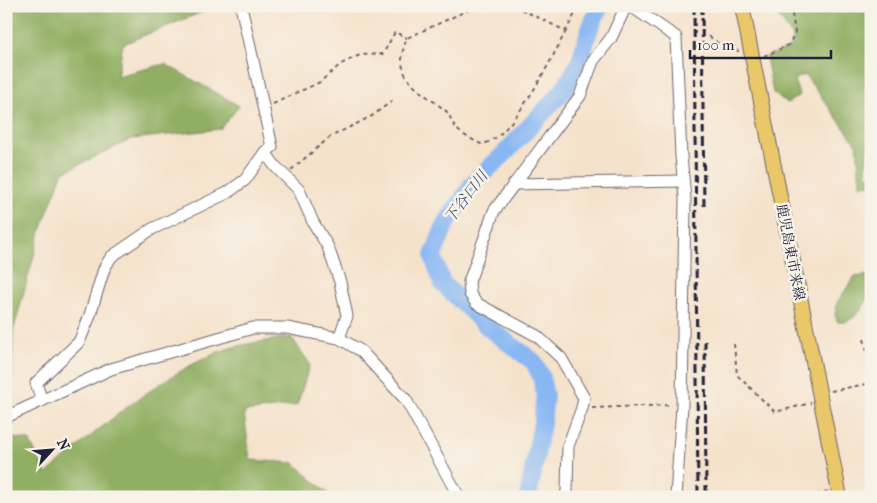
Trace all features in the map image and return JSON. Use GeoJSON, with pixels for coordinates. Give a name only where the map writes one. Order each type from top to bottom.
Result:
{"type":"FeatureCollection","features":[{"type":"Feature","properties":{"kind":"main road","name":"鹿児島東市来線"},"geometry":{"type":"LineString","coordinates":[[742,6],[839,492]]}},
{"type":"Feature","properties":{"kind":"street"},"geometry":{"type":"LineString","coordinates":[[42,401],[36,384],[79,342],[89,318],[104,269],[111,258],[152,229],[228,193],[245,180],[265,152],[272,147],[242,6]]}},
{"type":"Feature","properties":{"kind":"street"},"geometry":{"type":"LineString","coordinates":[[564,497],[566,492],[568,446],[584,398],[561,358],[537,336],[476,303],[470,294],[470,282],[494,210],[580,96],[593,61],[611,38],[626,6],[635,8],[676,37],[685,198],[682,405],[676,497]]}},
{"type":"Feature","properties":{"kind":"street"},"geometry":{"type":"LineString","coordinates":[[265,152],[299,190],[306,203],[308,213],[328,246],[347,316],[339,338]]}},
{"type":"Feature","properties":{"kind":"street"},"geometry":{"type":"LineString","coordinates":[[514,184],[683,181]]}},
{"type":"Feature","properties":{"kind":"street"},"geometry":{"type":"LineString","coordinates":[[6,417],[111,369],[253,328],[287,328],[339,338],[361,351],[406,400],[459,497]]}},
{"type":"Feature","properties":{"kind":"path"},"geometry":{"type":"LineString","coordinates":[[407,38],[477,6]]}},
{"type":"Feature","properties":{"kind":"path"},"geometry":{"type":"LineString","coordinates":[[514,6],[566,31]]}},
{"type":"Feature","properties":{"kind":"path"},"geometry":{"type":"LineString","coordinates":[[407,38],[402,57],[403,68],[410,81],[419,92],[447,112],[456,129],[481,144],[488,144],[494,140],[533,94],[579,6]]}},
{"type":"Feature","properties":{"kind":"path"},"geometry":{"type":"LineString","coordinates":[[708,36],[724,48],[752,55],[789,45],[795,32],[792,14]]}},
{"type":"Feature","properties":{"kind":"path"},"geometry":{"type":"LineString","coordinates":[[264,108],[320,82],[340,64],[360,54],[383,54],[395,32],[407,38]]}},
{"type":"Feature","properties":{"kind":"path"},"geometry":{"type":"LineString","coordinates":[[285,176],[330,137],[372,116],[396,98]]}},
{"type":"Feature","properties":{"kind":"path"},"geometry":{"type":"LineString","coordinates":[[864,339],[871,368]]}},
{"type":"Feature","properties":{"kind":"path"},"geometry":{"type":"LineString","coordinates":[[734,344],[737,375],[775,412],[820,397],[871,384]]}},
{"type":"Feature","properties":{"kind":"path"},"geometry":{"type":"LineString","coordinates":[[582,408],[682,405]]}},
{"type":"Feature","properties":{"kind":"path"},"geometry":{"type":"LineString","coordinates":[[809,497],[839,492]]}},
{"type":"Feature","properties":{"kind":"green space"},"geometry":{"type":"Polygon","coordinates":[[[6,6],[217,6],[123,44],[117,76],[165,64],[239,106],[220,129],[132,139],[62,173],[40,233],[13,332],[12,406],[6,408],[6,6]]]}},
{"type":"Feature","properties":{"kind":"green space"},"geometry":{"type":"Polygon","coordinates":[[[771,6],[871,6],[871,151],[867,152],[866,173],[871,177],[871,184],[860,185],[857,145],[805,75],[794,79],[799,95],[788,103],[773,93],[766,57],[788,48],[794,42],[792,35],[771,6]]]}},
{"type":"Feature","properties":{"kind":"green space"},"geometry":{"type":"Polygon","coordinates":[[[871,275],[871,293],[864,305],[853,318],[848,321],[838,322],[835,315],[837,303],[854,277],[871,275]]]}},
{"type":"Feature","properties":{"kind":"green space"},"geometry":{"type":"Polygon","coordinates":[[[291,337],[310,364],[297,405],[244,412],[250,460],[294,463],[332,497],[6,497],[6,437],[29,440],[46,474],[127,407],[170,377],[193,364],[233,347],[291,337]]]}},
{"type":"Feature","properties":{"kind":"waterway","name":"下谷口川"},"geometry":{"type":"LineString","coordinates":[[528,497],[542,423],[545,396],[541,376],[534,362],[490,329],[442,283],[433,256],[445,225],[474,182],[504,154],[562,92],[579,64],[589,31],[600,6]]}},
{"type":"Feature","properties":{"kind":"railway"},"geometry":{"type":"LineString","coordinates":[[694,6],[698,497]]}},
{"type":"Feature","properties":{"kind":"railway"},"geometry":{"type":"LineString","coordinates":[[702,6],[704,209]]}},
{"type":"Feature","properties":{"kind":"railway"},"geometry":{"type":"LineString","coordinates":[[705,341],[706,497]]}}]}
